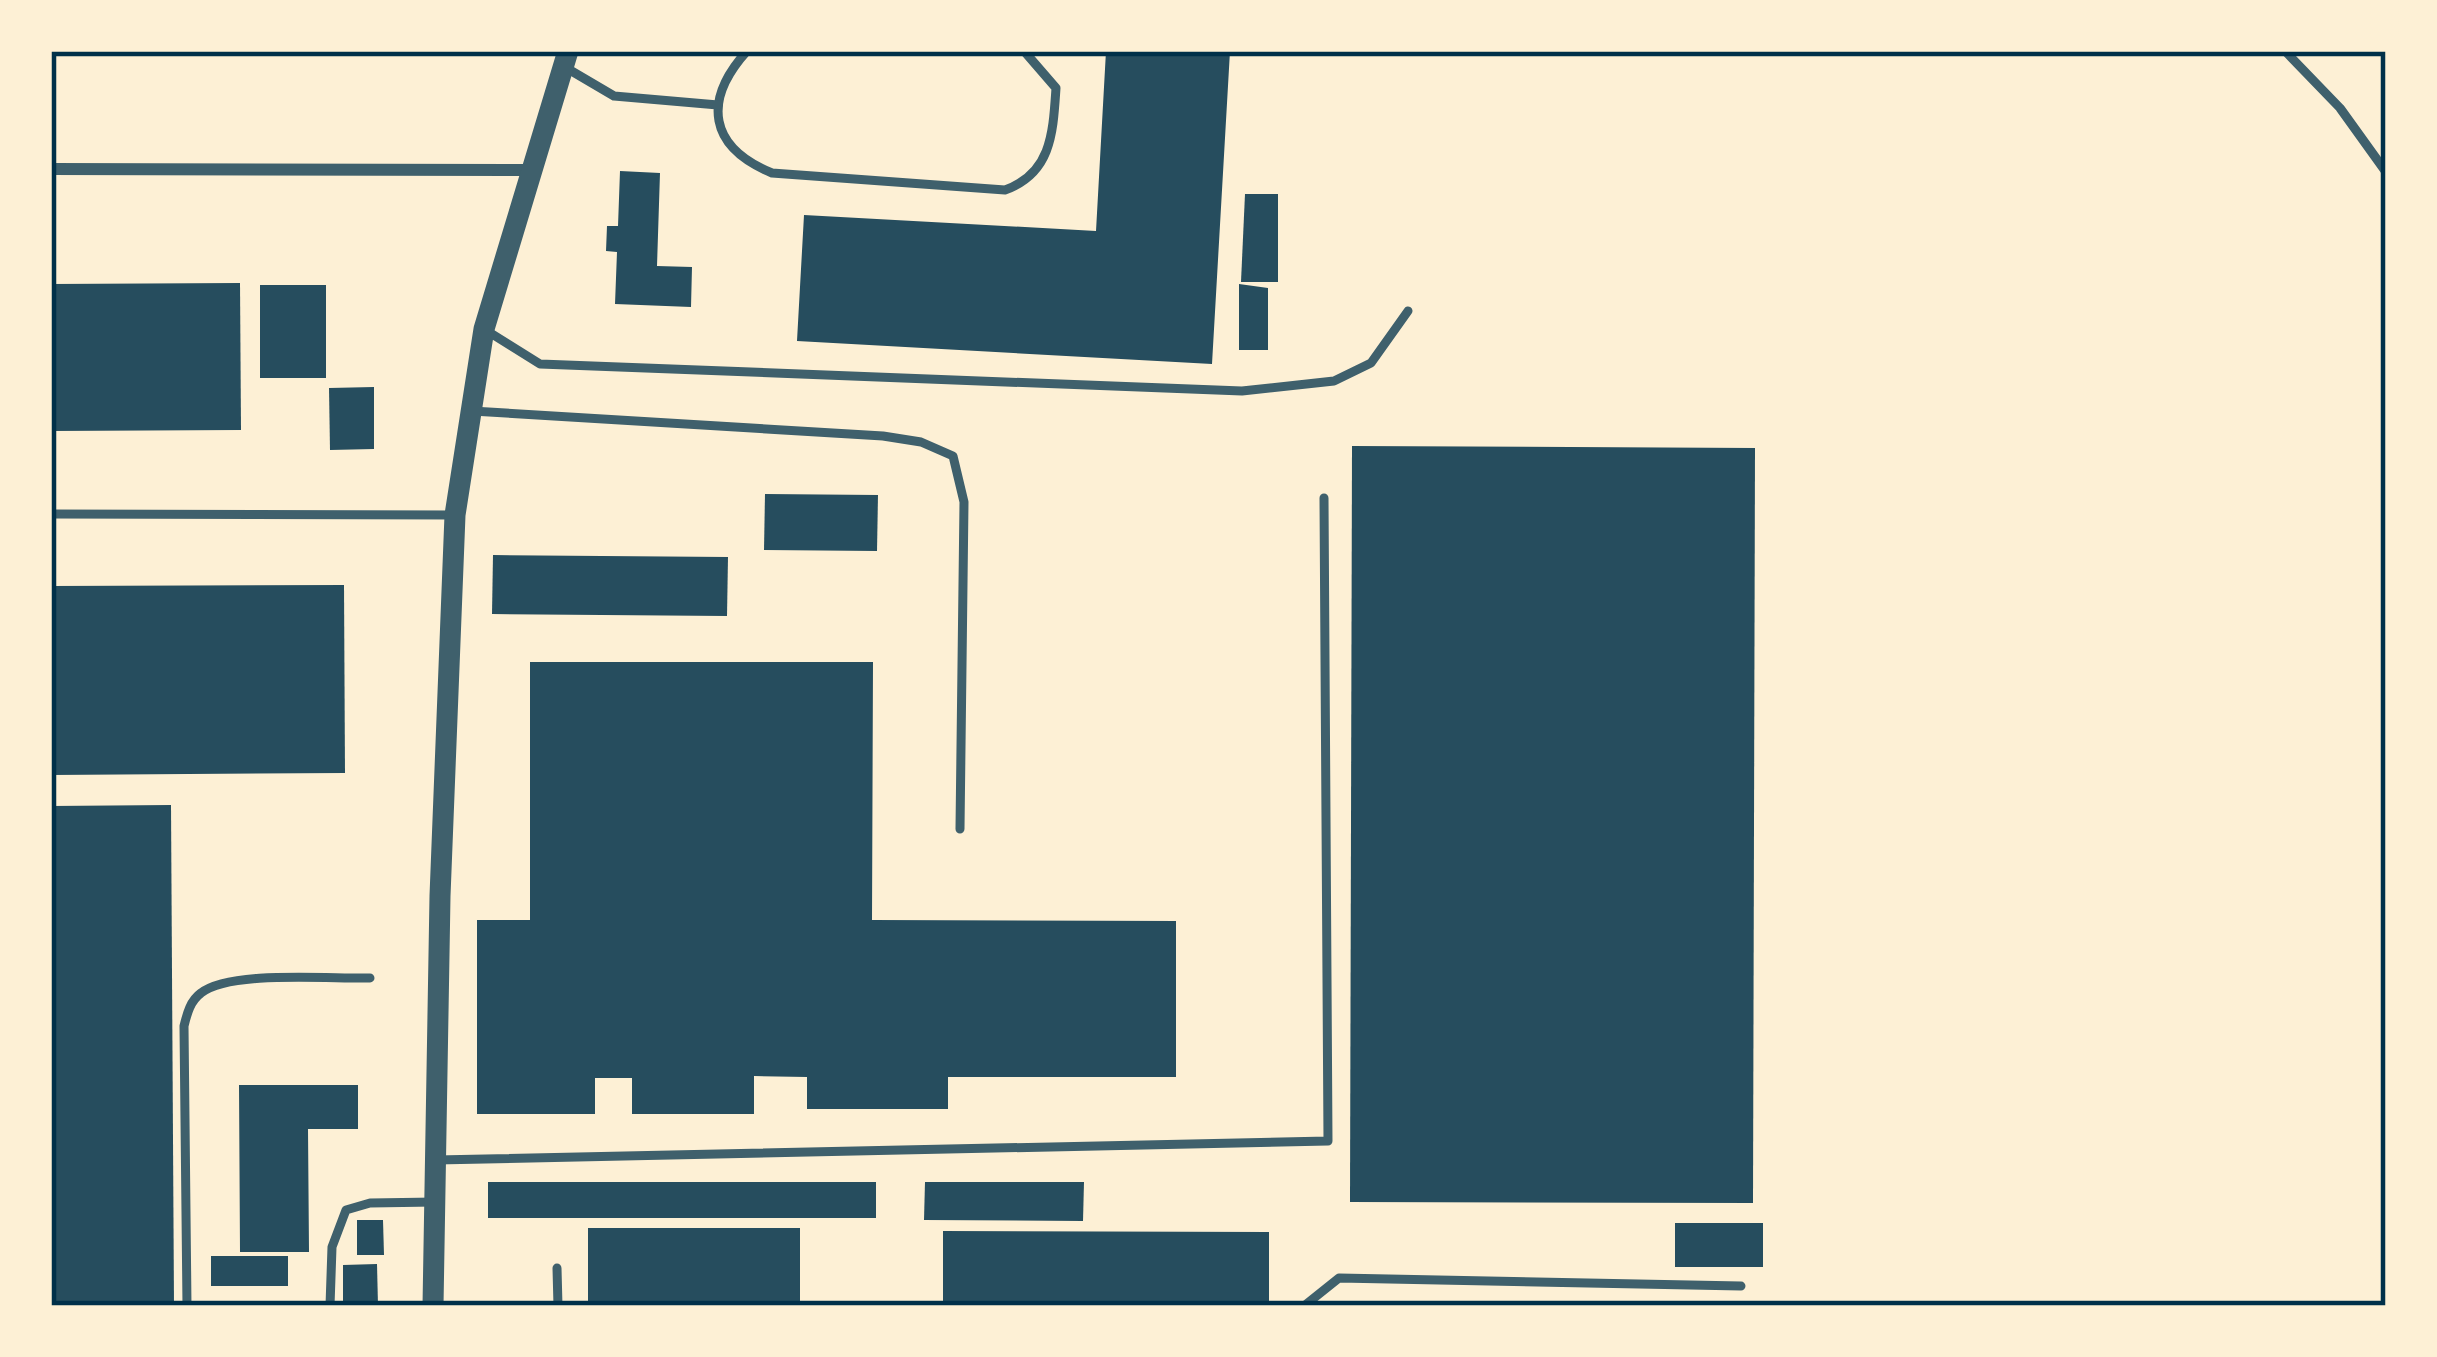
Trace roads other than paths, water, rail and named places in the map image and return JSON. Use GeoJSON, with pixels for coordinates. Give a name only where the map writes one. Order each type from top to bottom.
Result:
{"type":"FeatureCollection","features":[{"type":"Feature","properties":{"kind":"street"},"geometry":{"type":"LineString","coordinates":[[433,1306],[455,515],[484,329],[566,59]]}},
{"type":"Feature","properties":{"kind":"street"},"geometry":{"type":"LineString","coordinates":[[51,169],[532,170]]}},
{"type":"Feature","properties":{"kind":"lane"},"geometry":{"type":"LineString","coordinates":[[747,51],[725,76],[718,105],[725,144],[744,161],[772,173],[1005,190],[1028,182],[1047,157],[1054,120],[1056,88],[1024,51]]}},
{"type":"Feature","properties":{"kind":"lane"},"geometry":{"type":"LineString","coordinates":[[2285,51],[2340,108],[2386,172]]}},
{"type":"Feature","properties":{"kind":"lane"},"geometry":{"type":"LineString","coordinates":[[566,59],[614,96],[718,105]]}},
{"type":"Feature","properties":{"kind":"lane"},"geometry":{"type":"LineString","coordinates":[[484,329],[540,364],[1242,392],[1334,381],[1371,363],[1408,311]]}},
{"type":"Feature","properties":{"kind":"lane"},"geometry":{"type":"LineString","coordinates":[[472,411],[884,436],[921,442],[953,456],[964,502],[960,830]]}},
{"type":"Feature","properties":{"kind":"lane"},"geometry":{"type":"LineString","coordinates":[[435,1160],[1328,1142],[1324,498]]}},
{"type":"Feature","properties":{"kind":"lane"},"geometry":{"type":"LineString","coordinates":[[51,514],[455,515]]}},
{"type":"Feature","properties":{"kind":"lane"},"geometry":{"type":"LineString","coordinates":[[187,1306],[188,1010],[198,994],[233,981],[370,978]]}},
{"type":"Feature","properties":{"kind":"lane"},"geometry":{"type":"LineString","coordinates":[[330,1306],[332,1247],[346,1210],[370,1203],[435,1202]]}},
{"type":"Feature","properties":{"kind":"lane"},"geometry":{"type":"LineString","coordinates":[[557,1268],[558,1306]]}},
{"type":"Feature","properties":{"kind":"lane"},"geometry":{"type":"LineString","coordinates":[[1304,1306],[1339,1278],[1741,1286]]}}]}
